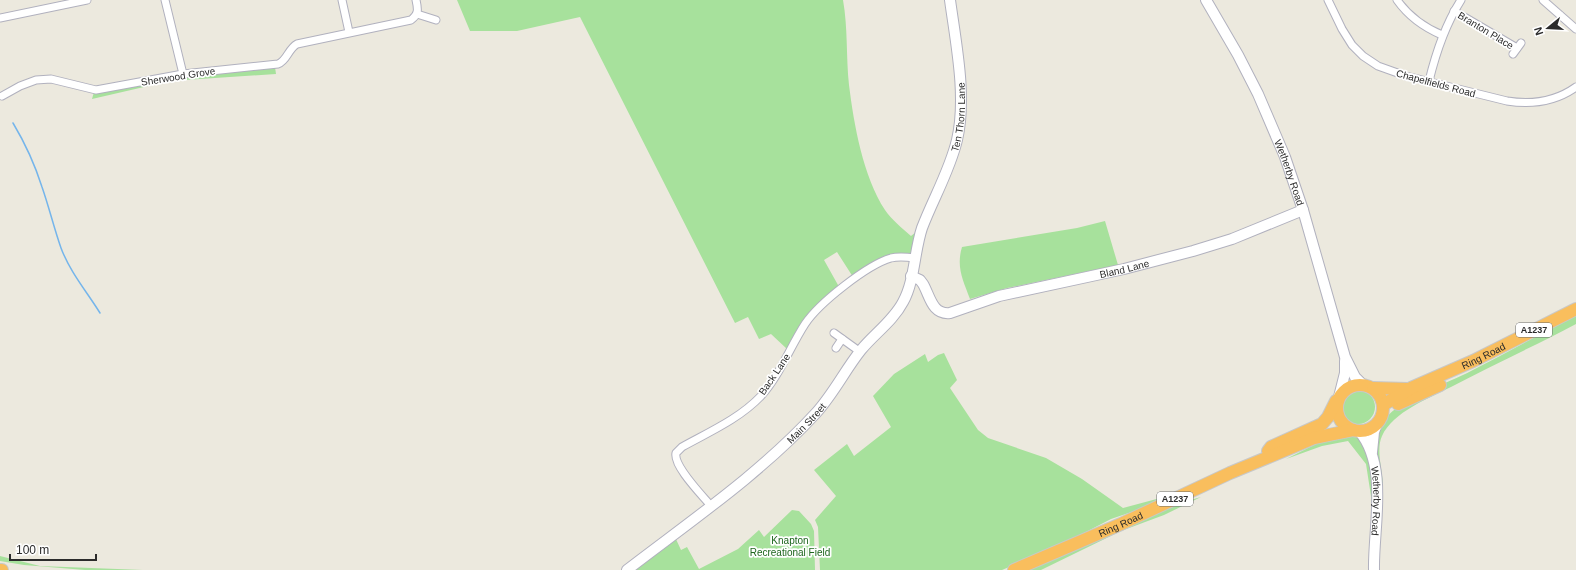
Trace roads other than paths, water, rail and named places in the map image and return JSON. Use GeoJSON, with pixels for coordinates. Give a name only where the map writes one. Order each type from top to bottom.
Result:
{"type":"FeatureCollection","features":[{"type":"Feature","properties":{"kind":"highway","name":"Ring Road"},"geometry":{"type":"LineString","coordinates":[[1383,405],[1411,388],[1454,370],[1576,309]]}},
{"type":"Feature","properties":{"kind":"highway"},"geometry":{"type":"LineString","coordinates":[[1340,393],[1337,403],[1338,415],[1343,424],[1356,431],[1369,430],[1376,426],[1393,407],[1442,384],[1454,370]]}},
{"type":"Feature","properties":{"kind":"highway"},"geometry":{"type":"LineString","coordinates":[[1259,461],[1271,447],[1322,424],[1331,412],[1340,393],[1349,387],[1373,387],[1378,393],[1383,405],[1382,415],[1376,426]]}},
{"type":"Feature","properties":{"kind":"highway","name":"Ring Road"},"geometry":{"type":"LineString","coordinates":[[1373,387],[1411,388]]}},
{"type":"Feature","properties":{"kind":"highway","name":"Ring Road"},"geometry":{"type":"LineString","coordinates":[[1314,438],[1331,425],[1338,415]]}},
{"type":"Feature","properties":{"kind":"highway","name":"Ring Road"},"geometry":{"type":"LineString","coordinates":[[1014,570],[1314,438],[1356,431]]}},
{"type":"Feature","properties":{"kind":"street"},"geometry":{"type":"LineString","coordinates":[[0,18],[87,0]]}},
{"type":"Feature","properties":{"kind":"street"},"geometry":{"type":"LineString","coordinates":[[165,0],[183,74]]}},
{"type":"Feature","properties":{"kind":"street"},"geometry":{"type":"LineString","coordinates":[[342,0],[349,32]]}},
{"type":"Feature","properties":{"kind":"street"},"geometry":{"type":"LineString","coordinates":[[416,0],[418,9],[417,14],[436,20]]}},
{"type":"Feature","properties":{"kind":"street","name":"Ten Thorn Lane"},"geometry":{"type":"LineString","coordinates":[[923,228],[952,158],[959,129],[960,78],[950,0]]}},
{"type":"Feature","properties":{"kind":"street","name":"Wetherby Road"},"geometry":{"type":"LineString","coordinates":[[1206,0],[1238,54],[1258,94],[1285,156],[1303,210],[1344,356],[1355,377],[1373,387]]}},
{"type":"Feature","properties":{"kind":"street","name":"Chapelfields Road"},"geometry":{"type":"LineString","coordinates":[[1328,0],[1347,38],[1363,56],[1388,70],[1523,104],[1550,100],[1567,93],[1576,87]]}},
{"type":"Feature","properties":{"kind":"street"},"geometry":{"type":"LineString","coordinates":[[1397,0],[1414,19],[1430,30],[1442,35]]}},
{"type":"Feature","properties":{"kind":"street"},"geometry":{"type":"LineString","coordinates":[[1429,81],[1442,35],[1461,0]]}},
{"type":"Feature","properties":{"kind":"street"},"geometry":{"type":"LineString","coordinates":[[1543,0],[1576,29]]}},
{"type":"Feature","properties":{"kind":"street","name":"Branton Place"},"geometry":{"type":"LineString","coordinates":[[1454,11],[1517,48]]}},
{"type":"Feature","properties":{"kind":"street","name":"Sherwood Grove"},"geometry":{"type":"LineString","coordinates":[[2,96],[20,86],[36,80],[51,79],[96,90],[183,74],[278,64],[283,62],[292,47],[297,44],[411,20],[417,14]]}},
{"type":"Feature","properties":{"kind":"street","name":"Bland Lane"},"geometry":{"type":"LineString","coordinates":[[911,276],[920,280],[923,284],[933,306],[937,311],[942,313],[950,313],[999,296],[1110,272],[1193,251],[1232,239],[1303,210]]}},
{"type":"Feature","properties":{"kind":"street","name":"Main Street"},"geometry":{"type":"LineString","coordinates":[[627,570],[761,466],[815,414],[832,393],[860,351],[899,309],[906,295],[923,228]]}},
{"type":"Feature","properties":{"kind":"street","name":"Back Lane"},"geometry":{"type":"LineString","coordinates":[[711,506],[682,470],[676,458],[676,453],[682,447],[739,415],[760,397],[774,379],[812,314],[825,302],[853,280],[886,260],[897,257],[915,258]]}},
{"type":"Feature","properties":{"kind":"street"},"geometry":{"type":"LineString","coordinates":[[834,333],[860,351]]}},
{"type":"Feature","properties":{"kind":"street"},"geometry":{"type":"LineString","coordinates":[[836,348],[842,339]]}},
{"type":"Feature","properties":{"kind":"street","name":"Wetherby Road"},"geometry":{"type":"LineString","coordinates":[[1340,393],[1345,373],[1344,356]]}},
{"type":"Feature","properties":{"kind":"street","name":"Wetherby Road"},"geometry":{"type":"LineString","coordinates":[[1372,456],[1376,426]]}},
{"type":"Feature","properties":{"kind":"street","name":"Wetherby Road"},"geometry":{"type":"LineString","coordinates":[[1356,431],[1366,441],[1372,456],[1377,479],[1374,570]]}},
{"type":"Feature","properties":{"kind":"waterway"},"geometry":{"type":"LineString","coordinates":[[13,123],[26,146],[36,171],[45,195],[58,240],[65,257],[74,274],[100,313]]}},
{"type":"Feature","properties":{"kind":"park label","name":"Knapton Recreational Field"},"geometry":{"type":"Point","coordinates":[790,546]}}]}
